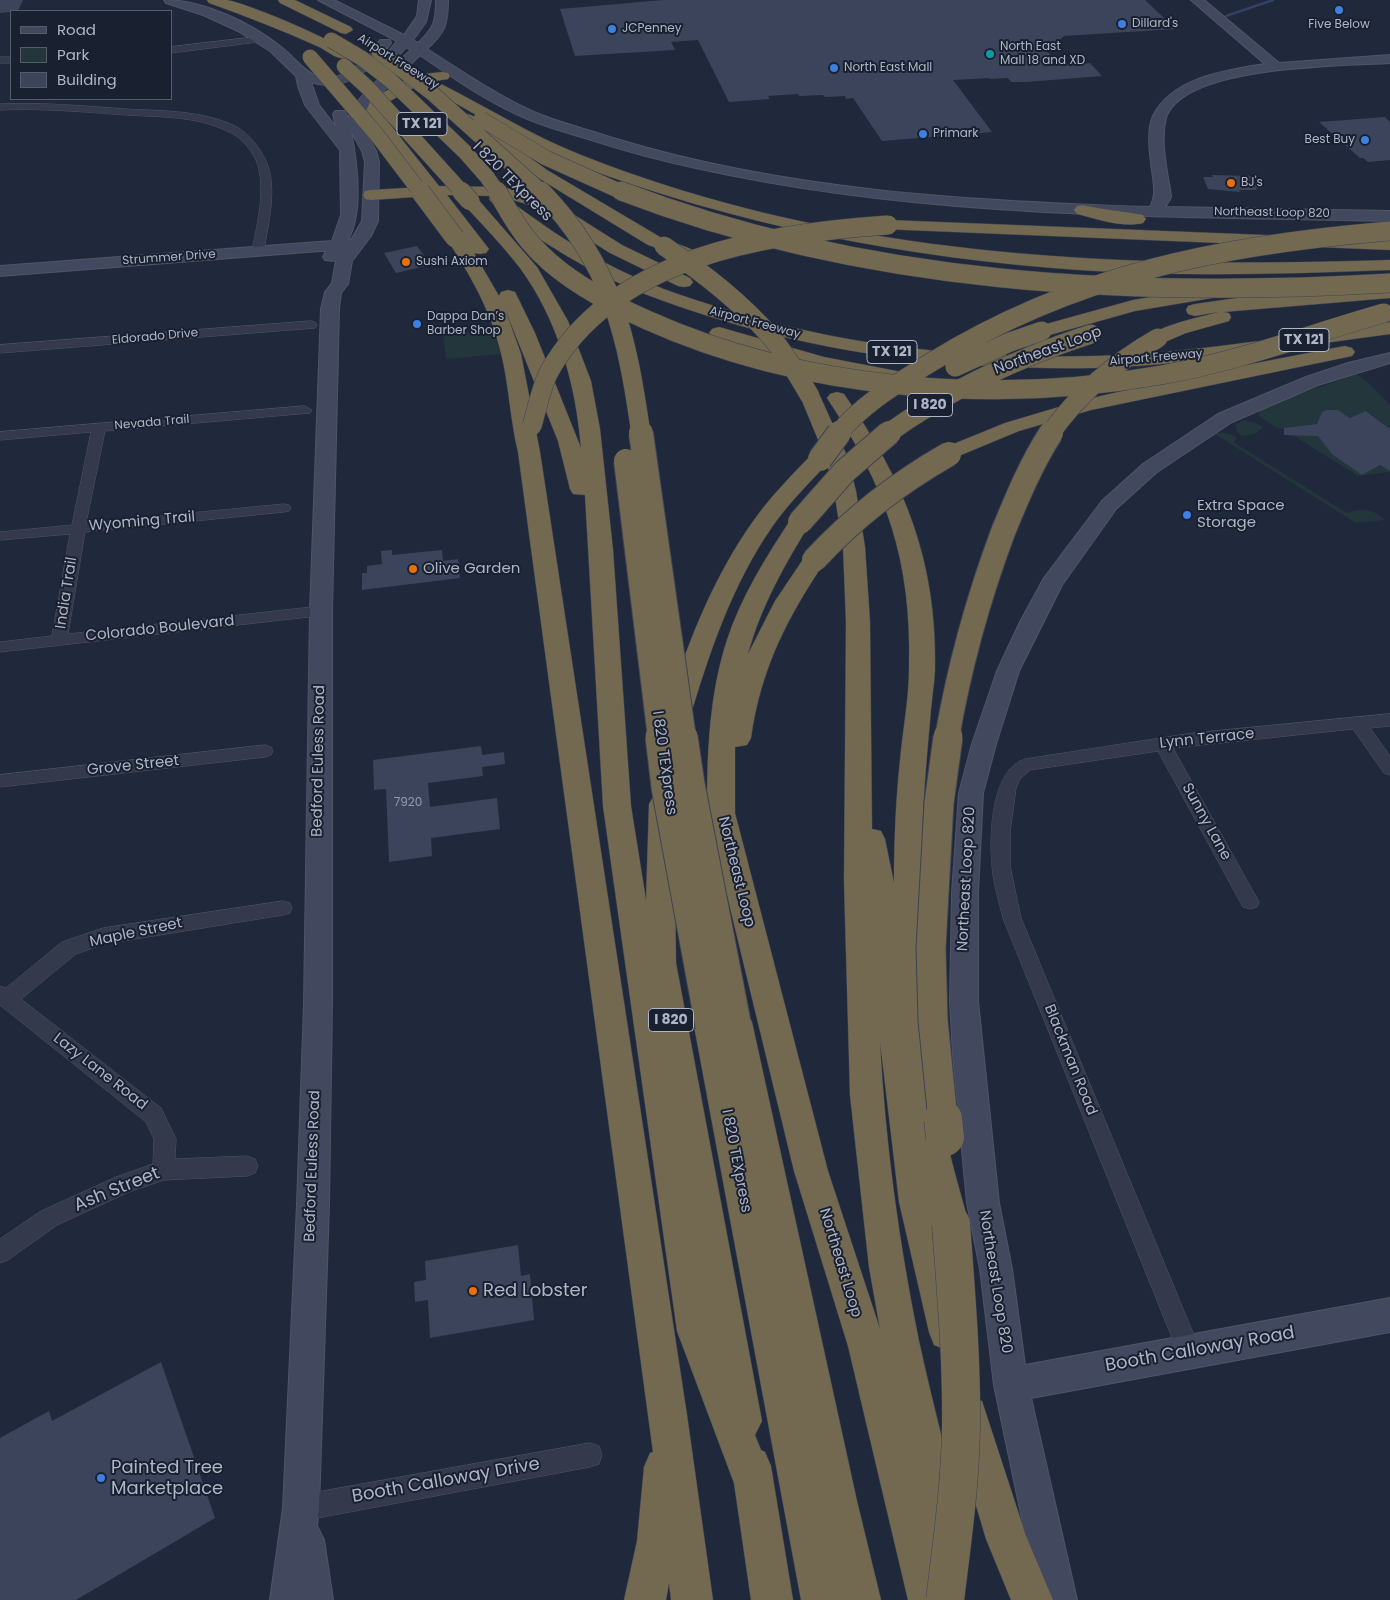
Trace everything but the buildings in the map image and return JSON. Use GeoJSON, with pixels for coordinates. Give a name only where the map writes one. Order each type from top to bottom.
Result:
{"type":"FeatureCollection","features":[{"type":"Feature","properties":{"kind":"highway"},"geometry":{"type":"LineString","coordinates":[[196,0],[264,26],[291,41],[310,57],[377,135],[455,238],[483,281],[504,329],[511,355],[522,426],[529,452],[668,1415],[692,1600]]}},
{"type":"Feature","properties":{"kind":"highway","name":"Airport Freeway"},"geometry":{"type":"LineString","coordinates":[[214,0],[273,21],[348,38],[419,66],[541,143],[609,172],[730,209],[831,233],[944,251],[1067,263],[1233,268],[1390,265]]}},
{"type":"Feature","properties":{"kind":"highway"},"geometry":{"type":"LineString","coordinates":[[249,0],[419,66],[478,128],[541,173],[664,246],[697,269],[747,311],[790,363],[810,396],[836,456],[845,492],[854,547],[858,622],[858,881],[867,1104],[887,1266],[901,1343],[961,1600]]}},
{"type":"Feature","properties":{"kind":"highway"},"geometry":{"type":"LineString","coordinates":[[278,0],[303,10],[348,38]]}},
{"type":"Feature","properties":{"kind":"highway","name":"Airport Freeway"},"geometry":{"type":"LineString","coordinates":[[285,0],[348,38]]}},
{"type":"Feature","properties":{"kind":"highway"},"geometry":{"type":"LineString","coordinates":[[348,38],[338,56],[369,88],[528,268],[559,321],[581,381],[590,430],[601,550],[617,806],[695,1331],[754,1484],[772,1600]]}},
{"type":"Feature","properties":{"kind":"highway"},"geometry":{"type":"LineString","coordinates":[[348,38],[331,40],[366,61],[381,73],[470,157],[500,196],[524,236],[545,259],[577,284],[634,316],[674,333],[762,361],[839,376],[928,386],[1024,389],[1099,384],[1187,370],[1388,318]]}},
{"type":"Feature","properties":{"kind":"highway","name":"I 820 TEXpress"},"geometry":{"type":"LineString","coordinates":[[348,38],[358,50],[404,81],[529,196],[558,231],[572,252],[598,304],[609,339],[615,371],[666,787],[860,1600]]}},
{"type":"Feature","properties":{"kind":"highway","name":"Airport Freeway"},"geometry":{"type":"LineString","coordinates":[[338,56],[381,84],[497,199],[556,242],[610,272],[692,305],[803,336],[863,348],[923,356],[1033,363],[1139,361],[1246,349],[1388,318]]}},
{"type":"Feature","properties":{"kind":"highway"},"geometry":{"type":"LineString","coordinates":[[419,66],[442,92],[530,150],[586,178],[710,222],[829,252],[959,274],[1066,286],[1116,289],[1233,291],[1390,283]]}},
{"type":"Feature","properties":{"kind":"highway","name":"I 820 TEXpress"},"geometry":{"type":"LineString","coordinates":[[419,66],[557,208],[587,248],[601,272],[626,337],[723,1024],[822,1600]]}},
{"type":"Feature","properties":{"kind":"highway"},"geometry":{"type":"LineString","coordinates":[[472,85],[447,76],[418,78],[376,103],[373,113],[473,239],[497,275],[533,350],[578,467],[589,537],[601,550]]}},
{"type":"Feature","properties":{"kind":"highway"},"geometry":{"type":"LineString","coordinates":[[371,195],[476,190],[511,193],[527,197],[543,203],[616,249],[667,276],[698,288],[768,308]]}},
{"type":"Feature","properties":{"kind":"highway"},"geometry":{"type":"LineString","coordinates":[[1083,210],[1107,216],[1250,231],[1390,240]]}},
{"type":"Feature","properties":{"kind":"highway"},"geometry":{"type":"LineString","coordinates":[[529,452],[535,405],[547,373],[575,333],[606,304],[677,266],[753,242],[821,230],[888,225],[1390,245]]}},
{"type":"Feature","properties":{"kind":"highway"},"geometry":{"type":"LineString","coordinates":[[820,459],[846,425],[904,380],[965,341],[1032,308],[1125,275],[1200,256],[1300,239],[1390,231]]}},
{"type":"Feature","properties":{"kind":"highway"},"geometry":{"type":"LineString","coordinates":[[556,242],[579,266],[655,309],[720,333],[857,370],[924,381],[1024,388],[1120,386],[1215,377]]}},
{"type":"Feature","properties":{"kind":"highway"},"geometry":{"type":"LineString","coordinates":[[664,246],[685,253],[702,264],[766,316],[817,369],[862,434],[892,491],[910,544],[919,592],[922,670],[908,840],[910,977],[929,1137],[951,1224]]}},
{"type":"Feature","properties":{"kind":"highway","name":"I 820"},"geometry":{"type":"LineString","coordinates":[[754,1484],[661,963],[660,885],[662,817],[672,737],[696,655],[715,605],[762,525],[789,492],[820,459],[850,433],[895,401],[925,383],[984,353],[1046,330],[1133,306],[1198,294],[1390,274]]}},
{"type":"Feature","properties":{"kind":"highway","name":"Northeast Loop"},"geometry":{"type":"LineString","coordinates":[[929,1600],[867,1346],[811,1171],[721,813],[720,764],[725,706],[734,657],[763,583],[800,522],[860,456],[918,412],[951,392],[997,368],[1056,345],[1136,322],[1237,304],[1390,292]]}},
{"type":"Feature","properties":{"kind":"highway"},"geometry":{"type":"LineString","coordinates":[[945,1600],[956,1517],[961,1430],[961,1352],[931,980],[932,906],[942,776],[959,674],[986,577],[1012,509],[1043,446],[1059,422],[1082,394],[1106,370],[1130,353],[1158,338],[1205,321],[1316,297]]}},
{"type":"Feature","properties":{"kind":"highway"},"geometry":{"type":"LineString","coordinates":[[817,321],[916,341],[1011,353],[1103,355],[1233,346],[1246,349]]}},
{"type":"Feature","properties":{"kind":"highway"},"geometry":{"type":"LineString","coordinates":[[721,813],[736,766],[740,723],[755,666],[770,628],[788,596],[814,560],[839,532],[875,500],[909,476],[949,454],[1004,430],[1045,416],[1086,405],[1215,377],[1390,343]]}},
{"type":"Feature","properties":{"kind":"highway"},"geometry":{"type":"LineString","coordinates":[[858,766],[878,882],[916,1202],[965,1404],[1006,1538],[1032,1600]]}},
{"type":"Feature","properties":{"kind":"highway"},"geometry":{"type":"LineString","coordinates":[[645,1600],[657,1541],[668,1415]]}},
{"type":"Feature","properties":{"kind":"main road"},"geometry":{"type":"LineString","coordinates":[[170,0],[224,19],[263,39],[281,52],[326,101],[343,104],[362,104],[419,66],[430,40],[440,26],[442,0]]}},
{"type":"Feature","properties":{"kind":"main road","name":"Airport Freeway"},"geometry":{"type":"LineString","coordinates":[[324,0],[406,41],[419,66],[472,85],[544,121],[590,137],[692,165],[811,185],[892,196],[978,204],[1083,210],[1159,204]]}},
{"type":"Feature","properties":{"kind":"main road"},"geometry":{"type":"LineString","coordinates":[[1197,0],[1276,67]]}},
{"type":"Feature","properties":{"kind":"main road"},"geometry":{"type":"LineString","coordinates":[[367,21],[401,23],[425,6]]}},
{"type":"Feature","properties":{"kind":"main road"},"geometry":{"type":"LineString","coordinates":[[346,245],[350,194],[348,153],[339,113],[343,104],[421,24],[425,6]]}},
{"type":"Feature","properties":{"kind":"main road"},"geometry":{"type":"LineString","coordinates":[[301,72],[318,81],[336,82],[343,80],[360,68],[384,46],[388,39],[367,21]]}},
{"type":"Feature","properties":{"kind":"main road"},"geometry":{"type":"LineString","coordinates":[[1159,204],[1157,129],[1160,115],[1168,100],[1201,81],[1237,72],[1276,67],[1390,59]]}},
{"type":"Feature","properties":{"kind":"main road"},"geometry":{"type":"LineString","coordinates":[[301,72],[304,90],[312,106],[348,153]]}},
{"type":"Feature","properties":{"kind":"main road","name":"Bedford Euless Road"},"geometry":{"type":"LineString","coordinates":[[289,1600],[301,1508],[318,1004],[320,611],[326,410],[332,292],[340,284],[346,245],[363,236],[370,220],[372,162],[369,152],[354,124],[356,113],[362,104]]}},
{"type":"Feature","properties":{"kind":"main road"},"geometry":{"type":"LineString","coordinates":[[350,194],[371,195]]}},
{"type":"Feature","properties":{"kind":"main road","name":"Northeast Loop 820"},"geometry":{"type":"LineString","coordinates":[[1159,204],[1200,211],[1390,216]]}},
{"type":"Feature","properties":{"kind":"main road","name":"Strummer Drive"},"geometry":{"type":"LineString","coordinates":[[0,271],[346,245]]}},
{"type":"Feature","properties":{"kind":"main road","name":"Northeast Loop 820"},"geometry":{"type":"LineString","coordinates":[[1058,1600],[1011,1385],[996,1269],[983,1203],[965,1010],[963,945],[971,793],[984,744],[1008,671],[1031,622],[1052,583],[1109,505],[1150,468],[1216,423],[1312,381],[1354,366],[1390,358]]}},
{"type":"Feature","properties":{"kind":"main road","name":"Booth Calloway Road"},"geometry":{"type":"LineString","coordinates":[[1011,1385],[1390,1315]]}},
{"type":"Feature","properties":{"kind":"main road","name":"Bedford Euless Road"},"geometry":{"type":"LineString","coordinates":[[301,1508],[314,1600]]}},
{"type":"Feature","properties":{"kind":"street"},"geometry":{"type":"LineString","coordinates":[[172,50],[263,39]]}},
{"type":"Feature","properties":{"kind":"street"},"geometry":{"type":"LineString","coordinates":[[0,107],[49,106],[152,114],[201,119],[232,129],[253,145],[262,162],[265,190],[258,251]]}},
{"type":"Feature","properties":{"kind":"street","name":"Eldorado Drive"},"geometry":{"type":"LineString","coordinates":[[0,349],[311,324]]}},
{"type":"Feature","properties":{"kind":"street","name":"Nevada Trail"},"geometry":{"type":"LineString","coordinates":[[0,436],[305,410]]}},
{"type":"Feature","properties":{"kind":"street","name":"India Trail"},"geometry":{"type":"LineString","coordinates":[[59,640],[78,528],[99,427]]}},
{"type":"Feature","properties":{"kind":"street","name":"Wyoming Trail"},"geometry":{"type":"LineString","coordinates":[[0,536],[284,508]]}},
{"type":"Feature","properties":{"kind":"street","name":"Colorado Boulevard"},"geometry":{"type":"LineString","coordinates":[[0,647],[320,611]]}},
{"type":"Feature","properties":{"kind":"street","name":"Lynn Terrace"},"geometry":{"type":"LineString","coordinates":[[1025,765],[1162,743],[1390,720]]}},
{"type":"Feature","properties":{"kind":"street"},"geometry":{"type":"LineString","coordinates":[[1358,724],[1390,769]]}},
{"type":"Feature","properties":{"kind":"street","name":"Sunny Lane"},"geometry":{"type":"LineString","coordinates":[[1162,743],[1250,902]]}},
{"type":"Feature","properties":{"kind":"street","name":"Grove Street"},"geometry":{"type":"LineString","coordinates":[[0,781],[266,751]]}},
{"type":"Feature","properties":{"kind":"street","name":"Blackman Road"},"geometry":{"type":"LineString","coordinates":[[1025,765],[1014,775],[1007,788],[1001,832],[1001,866],[1012,918],[1189,1352]]}},
{"type":"Feature","properties":{"kind":"street","name":"Maple Street"},"geometry":{"type":"LineString","coordinates":[[3,997],[69,948],[103,936],[141,928],[283,908]]}},
{"type":"Feature","properties":{"kind":"street","name":"Lazy Lane Road"},"geometry":{"type":"LineString","coordinates":[[3,997],[154,1115],[165,1139],[164,1170]]}},
{"type":"Feature","properties":{"kind":"street","name":"Ash Street"},"geometry":{"type":"LineString","coordinates":[[0,1252],[49,1218],[124,1184],[164,1170],[246,1166]]}},
{"type":"Feature","properties":{"kind":"street","name":"Booth Calloway Drive"},"geometry":{"type":"LineString","coordinates":[[301,1508],[590,1455]]}},
{"type":"Feature","properties":{"kind":"green space"},"geometry":{"type":"Polygon","coordinates":[[[493,330],[502,354],[446,359],[443,334],[493,330]]]}},
{"type":"Feature","properties":{"kind":"green space"},"geometry":{"type":"Polygon","coordinates":[[[1357,374],[1370,384],[1390,405],[1390,429],[1367,411],[1349,418],[1337,410],[1327,410],[1326,422],[1302,426],[1318,436],[1362,475],[1379,465],[1390,469],[1390,472],[1358,476],[1283,429],[1277,428],[1258,416],[1260,411],[1291,397],[1357,374]]]}},
{"type":"Feature","properties":{"kind":"green space"},"geometry":{"type":"Polygon","coordinates":[[[1245,420],[1263,427],[1255,434],[1243,436],[1238,433],[1235,425],[1245,420]]]}},
{"type":"Feature","properties":{"kind":"green space"},"geometry":{"type":"Polygon","coordinates":[[[1215,434],[1235,436],[1237,438],[1233,442],[1347,513],[1363,509],[1376,513],[1385,520],[1356,523],[1215,434]]]}},
{"type":"Feature","properties":{"kind":"waterway"},"geometry":{"type":"LineString","coordinates":[[1226,16],[1273,0]]}},
{"type":"Feature","properties":{"kind":"place","name":"Five Below"},"geometry":{"type":"Point","coordinates":[1339,10]}},
{"type":"Feature","properties":{"kind":"place","name":"Dillard's"},"geometry":{"type":"Point","coordinates":[1122,24]}},
{"type":"Feature","properties":{"kind":"place","name":"JCPenney"},"geometry":{"type":"Point","coordinates":[612,29]}},
{"type":"Feature","properties":{"kind":"place","name":"North East Mall 18 and XD"},"geometry":{"type":"Point","coordinates":[990,54]}},
{"type":"Feature","properties":{"kind":"place","name":"North East Mall"},"geometry":{"type":"Point","coordinates":[834,68]}},
{"type":"Feature","properties":{"kind":"place","name":"Primark"},"geometry":{"type":"Point","coordinates":[923,134]}},
{"type":"Feature","properties":{"kind":"place","name":"Best Buy"},"geometry":{"type":"Point","coordinates":[1365,140]}},
{"type":"Feature","properties":{"kind":"place","name":"BJ's"},"geometry":{"type":"Point","coordinates":[1231,183]}},
{"type":"Feature","properties":{"kind":"place","name":"Sushi Axiom"},"geometry":{"type":"Point","coordinates":[406,262]}},
{"type":"Feature","properties":{"kind":"place","name":"Dappa Dan’s Barber Shop"},"geometry":{"type":"Point","coordinates":[417,324]}},
{"type":"Feature","properties":{"kind":"place","name":"Extra Space Storage"},"geometry":{"type":"Point","coordinates":[1187,515]}},
{"type":"Feature","properties":{"kind":"place","name":"Olive Garden"},"geometry":{"type":"Point","coordinates":[413,569]}},
{"type":"Feature","properties":{"kind":"place","name":"Red Lobster"},"geometry":{"type":"Point","coordinates":[473,1291]}},
{"type":"Feature","properties":{"kind":"place","name":"Painted Tree Marketplace"},"geometry":{"type":"Point","coordinates":[101,1478]}}]}
